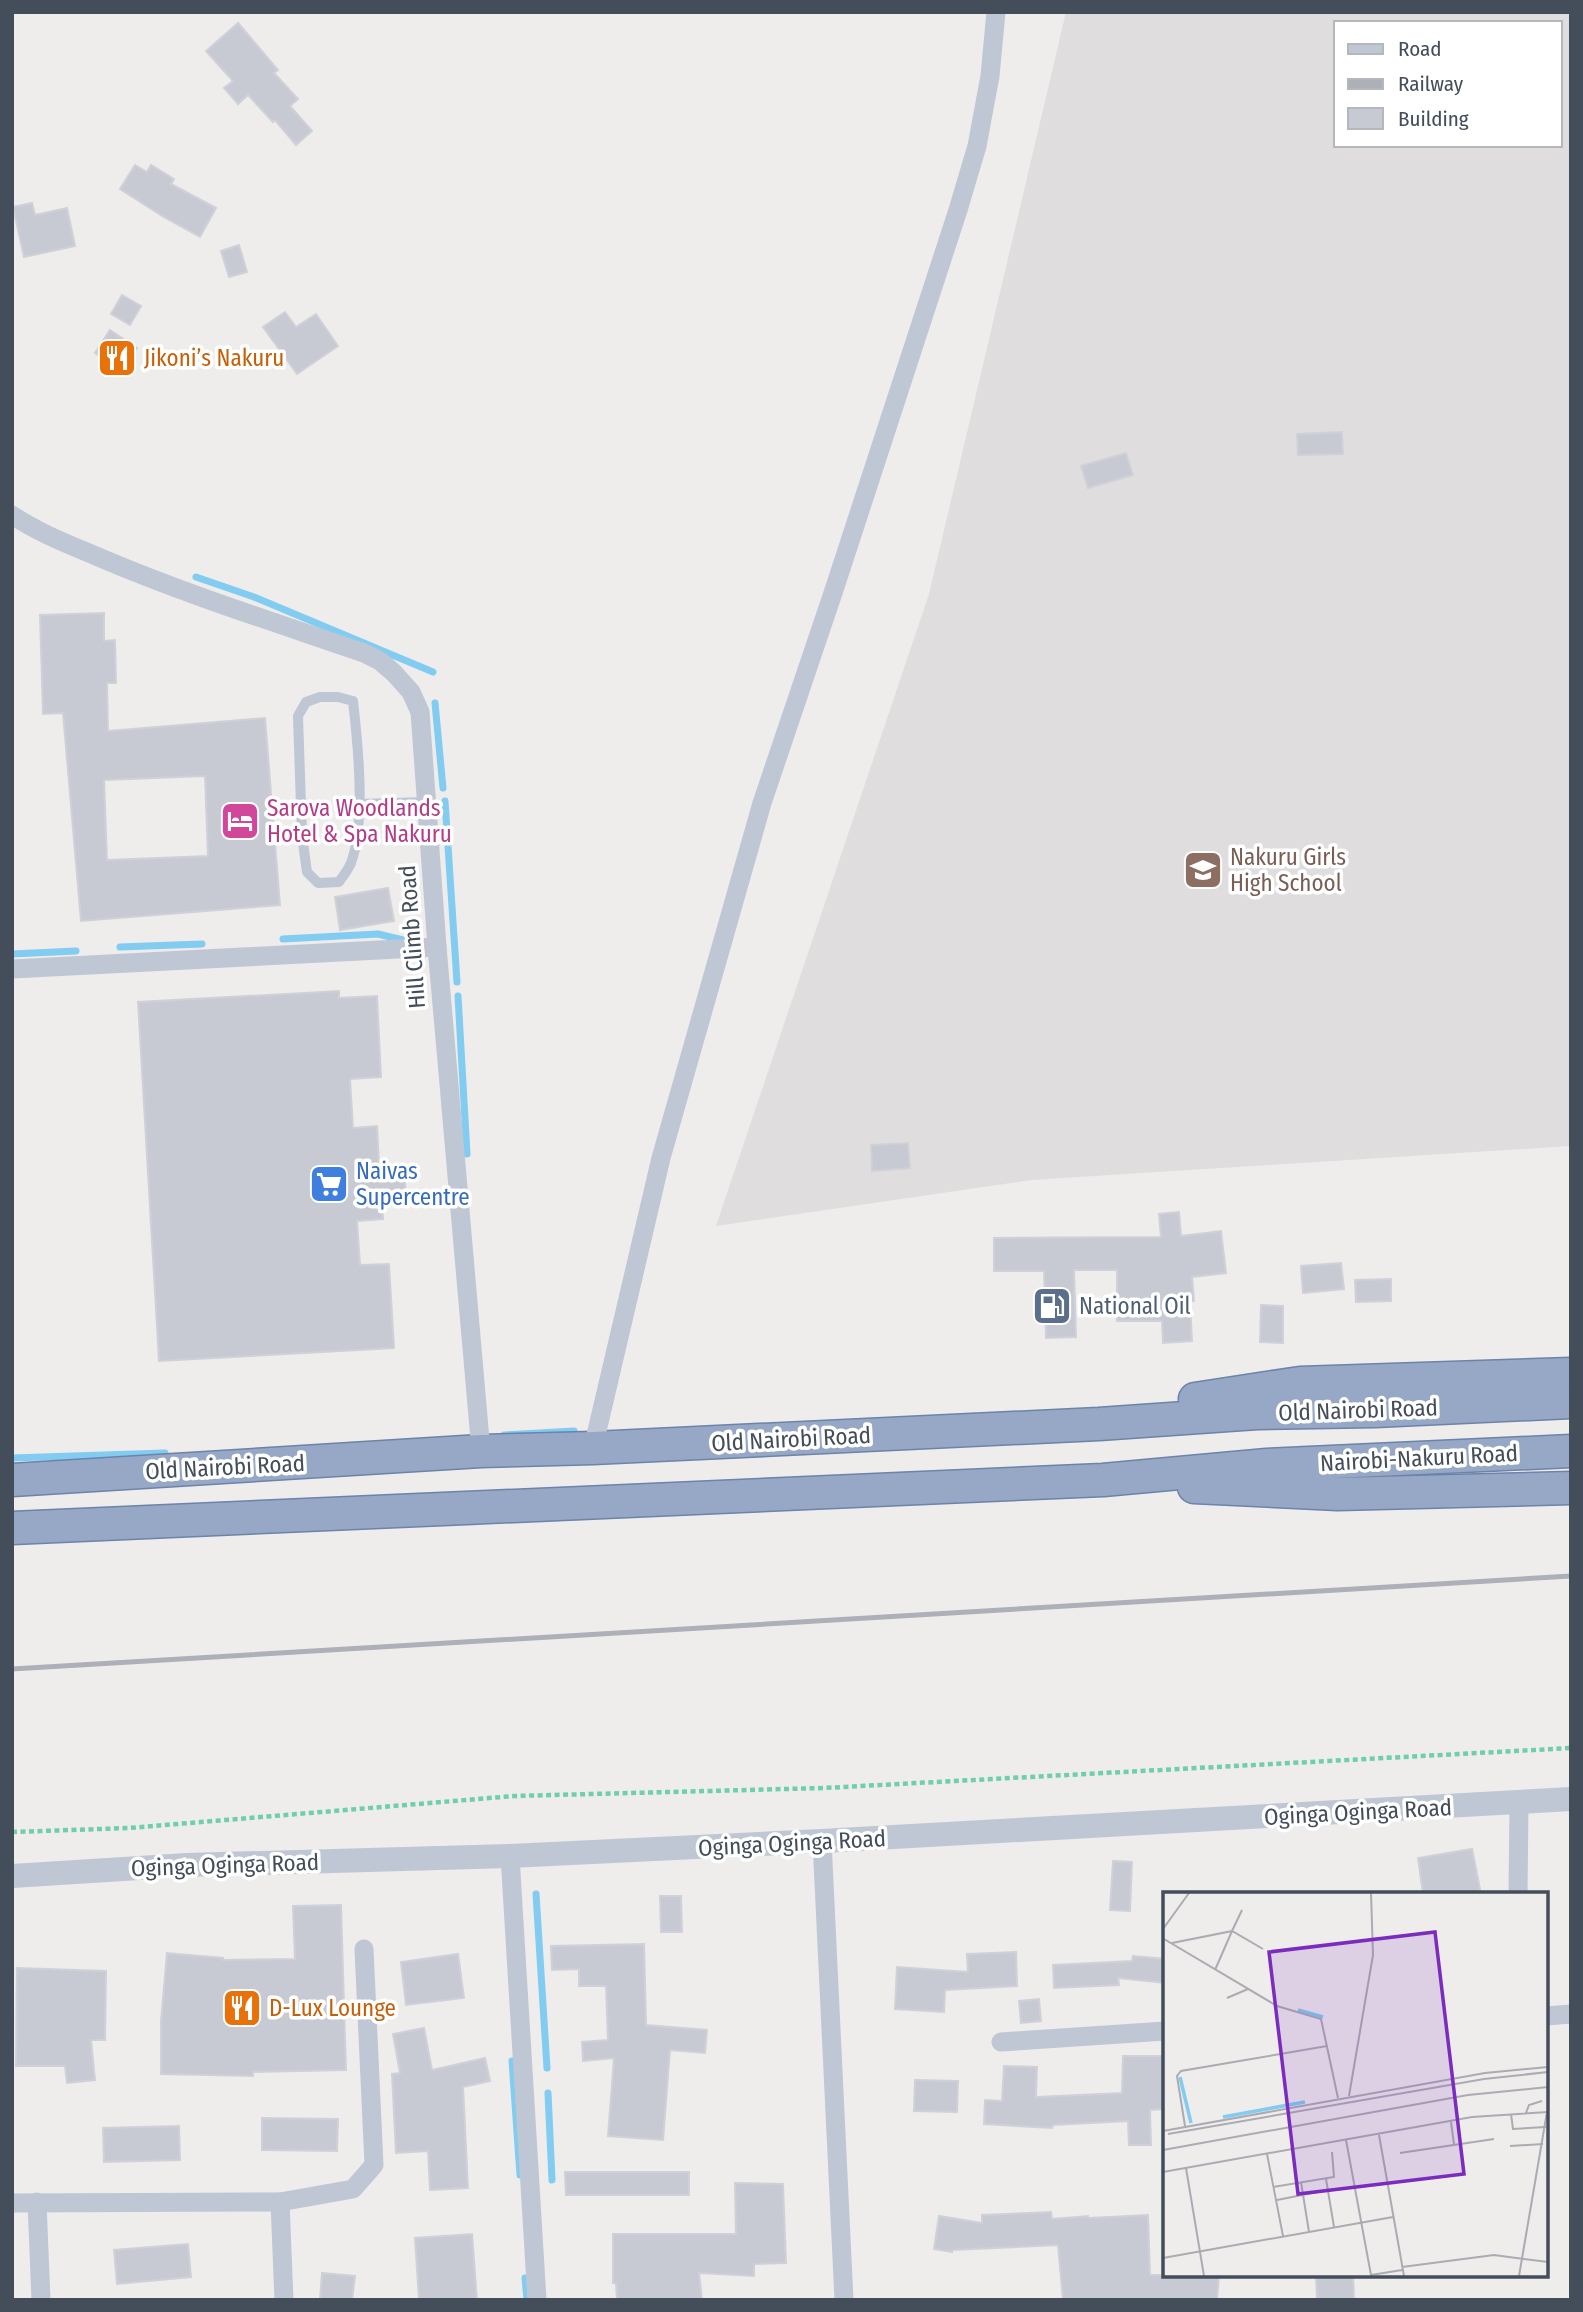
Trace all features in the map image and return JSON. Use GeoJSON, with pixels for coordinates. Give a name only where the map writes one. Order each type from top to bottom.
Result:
{"type":"FeatureCollection","features":[{"type":"Feature","properties":{"kind":"highway"},"geometry":{"type":"LineString","coordinates":[[1099,1424],[1198,1398],[1300,1383],[1571,1374]]}},
{"type":"Feature","properties":{"kind":"highway","name":"Old Nairobi Road"},"geometry":{"type":"LineString","coordinates":[[12,1480],[481,1451],[1099,1424],[1257,1413],[1375,1411],[1571,1402]]}},
{"type":"Feature","properties":{"kind":"highway","name":"Nairobi-Nakuru Road"},"geometry":{"type":"LineString","coordinates":[[1102,1480],[1267,1465],[1571,1451]]}},
{"type":"Feature","properties":{"kind":"highway"},"geometry":{"type":"LineString","coordinates":[[12,1528],[1102,1480],[1338,1494],[1571,1488]]}},
{"type":"Feature","properties":{"kind":"street"},"geometry":{"type":"LineString","coordinates":[[593,1448],[661,1158],[762,803],[977,146],[990,76],[996,12]]}},
{"type":"Feature","properties":{"kind":"street","name":"Hill Climb Road"},"geometry":{"type":"LineString","coordinates":[[12,515],[34,529],[118,565],[380,661],[411,692],[420,712],[437,947],[481,1451]]}},
{"type":"Feature","properties":{"kind":"street"},"geometry":{"type":"LineString","coordinates":[[12,969],[437,947]]}},
{"type":"Feature","properties":{"kind":"street","name":"Oginga Oginga Road"},"geometry":{"type":"LineString","coordinates":[[12,1876],[187,1865],[510,1856],[822,1841],[1571,1799]]}},
{"type":"Feature","properties":{"kind":"street"},"geometry":{"type":"LineString","coordinates":[[1518,1892],[1519,1804]]}},
{"type":"Feature","properties":{"kind":"street"},"geometry":{"type":"LineString","coordinates":[[822,1841],[844,2300]]}},
{"type":"Feature","properties":{"kind":"street"},"geometry":{"type":"LineString","coordinates":[[510,1856],[537,2300]]}},
{"type":"Feature","properties":{"kind":"street"},"geometry":{"type":"LineString","coordinates":[[12,2203],[280,2202],[353,2189],[374,2165],[364,1950]]}},
{"type":"Feature","properties":{"kind":"street"},"geometry":{"type":"LineString","coordinates":[[1548,2016],[1571,2014]]}},
{"type":"Feature","properties":{"kind":"street"},"geometry":{"type":"LineString","coordinates":[[1001,2042],[1163,2031]]}},
{"type":"Feature","properties":{"kind":"street"},"geometry":{"type":"LineString","coordinates":[[37,2202],[41,2300]]}},
{"type":"Feature","properties":{"kind":"street"},"geometry":{"type":"LineString","coordinates":[[280,2202],[284,2300]]}},
{"type":"Feature","properties":{"kind":"lane"},"geometry":{"type":"LineString","coordinates":[[320,697],[338,697],[354,701],[358,804],[351,864],[339,882],[318,883],[307,872],[303,836],[298,716],[306,702],[320,697]]}},
{"type":"Feature","properties":{"kind":"lane"},"geometry":{"type":"LineString","coordinates":[[358,804],[427,802]]}},
{"type":"Feature","properties":{"kind":"path"},"geometry":{"type":"LineString","coordinates":[[12,1832],[129,1828],[514,1796],[824,1788],[1571,1748]]}},
{"type":"Feature","properties":{"kind":"shaded area","name":"Nakuru Girls High School"},"geometry":{"type":"Polygon","coordinates":[[[1066,12],[1571,12],[1571,1146],[1032,1180],[716,1226],[929,594],[1066,12]]]}},
{"type":"Feature","properties":{"kind":"building"},"geometry":{"type":"Polygon","coordinates":[[[238,23],[278,70],[274,73],[298,99],[290,106],[312,131],[296,145],[275,120],[273,122],[248,95],[238,104],[224,88],[233,81],[206,51],[238,23]]]}},
{"type":"Feature","properties":{"kind":"building"},"geometry":{"type":"Polygon","coordinates":[[[135,165],[147,172],[151,165],[174,179],[171,184],[216,208],[200,237],[120,189],[135,165]]]}},
{"type":"Feature","properties":{"kind":"building"},"geometry":{"type":"Polygon","coordinates":[[[32,203],[35,215],[67,208],[75,246],[24,257],[13,207],[32,203]]]}},
{"type":"Feature","properties":{"kind":"building"},"geometry":{"type":"Polygon","coordinates":[[[239,245],[247,272],[229,277],[221,251],[239,245]]]}},
{"type":"Feature","properties":{"kind":"building"},"geometry":{"type":"Polygon","coordinates":[[[122,295],[141,306],[130,325],[111,314],[122,295]]]}},
{"type":"Feature","properties":{"kind":"building"},"geometry":{"type":"Polygon","coordinates":[[[285,312],[296,327],[316,314],[338,346],[297,374],[263,327],[285,312]]]}},
{"type":"Feature","properties":{"kind":"building","name":"Jikoni’s Nakuru"},"geometry":{"type":"Polygon","coordinates":[[[110,330],[137,348],[122,371],[95,353],[110,330]]]}},
{"type":"Feature","properties":{"kind":"building"},"geometry":{"type":"Polygon","coordinates":[[[1342,432],[1343,454],[1298,455],[1297,434],[1342,432]]]}},
{"type":"Feature","properties":{"kind":"building"},"geometry":{"type":"Polygon","coordinates":[[[1126,453],[1133,475],[1088,488],[1081,466],[1126,453]]]}},
{"type":"Feature","properties":{"kind":"building","name":"Sarova Woodlands Hotel & Spa Nakuru"},"geometry":{"type":"Polygon","coordinates":[[[104,613],[104,641],[115,640],[116,683],[107,683],[108,731],[265,718],[280,905],[81,921],[63,713],[43,714],[40,615],[104,613]],[[205,776],[104,780],[107,860],[208,856],[205,776]]]}},
{"type":"Feature","properties":{"kind":"building"},"geometry":{"type":"Polygon","coordinates":[[[388,888],[394,921],[340,930],[335,897],[388,888]]]}},
{"type":"Feature","properties":{"kind":"building"},"geometry":{"type":"Polygon","coordinates":[[[339,991],[339,998],[377,996],[381,1077],[350,1079],[353,1128],[377,1126],[379,1165],[404,1164],[406,1200],[382,1201],[383,1219],[357,1221],[360,1265],[389,1264],[394,1348],[159,1361],[138,1002],[339,991]]]}},
{"type":"Feature","properties":{"kind":"building"},"geometry":{"type":"Polygon","coordinates":[[[908,1143],[910,1168],[872,1171],[871,1145],[908,1143]]]}},
{"type":"Feature","properties":{"kind":"building"},"geometry":{"type":"Polygon","coordinates":[[[1179,1212],[1181,1236],[1221,1231],[1226,1273],[1192,1277],[1192,1341],[1163,1343],[1162,1321],[1117,1321],[1117,1270],[1074,1270],[1076,1337],[1046,1338],[1044,1271],[994,1271],[994,1238],[1161,1237],[1159,1214],[1179,1212]]]}},
{"type":"Feature","properties":{"kind":"building"},"geometry":{"type":"Polygon","coordinates":[[[1341,1263],[1344,1289],[1303,1293],[1301,1266],[1341,1263]]]}},
{"type":"Feature","properties":{"kind":"building"},"geometry":{"type":"Polygon","coordinates":[[[1391,1279],[1391,1301],[1356,1302],[1355,1280],[1391,1279]]]}},
{"type":"Feature","properties":{"kind":"building"},"geometry":{"type":"Polygon","coordinates":[[[1261,1305],[1283,1306],[1283,1343],[1260,1342],[1261,1305]]]}},
{"type":"Feature","properties":{"kind":"building"},"geometry":{"type":"Polygon","coordinates":[[[1472,1849],[1481,1892],[1423,1892],[1418,1858],[1472,1849]]]}},
{"type":"Feature","properties":{"kind":"building"},"geometry":{"type":"Polygon","coordinates":[[[1113,1861],[1132,1862],[1130,1911],[1110,1910],[1113,1861]]]}},
{"type":"Feature","properties":{"kind":"building"},"geometry":{"type":"Polygon","coordinates":[[[660,1896],[681,1896],[682,1932],[661,1932],[660,1896]]]}},
{"type":"Feature","properties":{"kind":"building"},"geometry":{"type":"Polygon","coordinates":[[[341,1905],[346,2070],[253,2072],[253,2076],[161,2074],[161,2021],[167,1953],[223,1960],[295,1959],[293,1906],[341,1905]]]}},
{"type":"Feature","properties":{"kind":"building"},"geometry":{"type":"Polygon","coordinates":[[[644,1944],[646,2025],[707,2030],[705,2053],[670,2050],[663,2140],[608,2136],[614,2058],[583,2061],[582,2042],[608,2040],[606,1986],[579,1986],[579,1969],[552,1970],[551,1946],[644,1944]]]}},
{"type":"Feature","properties":{"kind":"building"},"geometry":{"type":"Polygon","coordinates":[[[1016,1952],[1017,1986],[945,1990],[944,2012],[895,2009],[897,1967],[968,1972],[967,1954],[1016,1952]]]}},
{"type":"Feature","properties":{"kind":"building"},"geometry":{"type":"Polygon","coordinates":[[[458,1954],[464,1998],[406,2005],[401,1962],[458,1954]]]}},
{"type":"Feature","properties":{"kind":"building"},"geometry":{"type":"Polygon","coordinates":[[[1133,1956],[1163,1959],[1163,1983],[1118,1978],[1119,1985],[1054,1988],[1053,1965],[1132,1961],[1133,1956]]]}},
{"type":"Feature","properties":{"kind":"building"},"geometry":{"type":"Polygon","coordinates":[[[17,1968],[106,1971],[105,2040],[91,2040],[95,2080],[67,2083],[65,2066],[16,2066],[17,1968]]]}},
{"type":"Feature","properties":{"kind":"building"},"geometry":{"type":"Polygon","coordinates":[[[1039,1999],[1041,2021],[1021,2023],[1019,2001],[1039,1999]]]}},
{"type":"Feature","properties":{"kind":"building"},"geometry":{"type":"Polygon","coordinates":[[[424,2028],[432,2070],[485,2058],[490,2081],[463,2087],[468,2188],[430,2190],[428,2151],[396,2153],[392,2074],[400,2073],[393,2034],[424,2028]]]}},
{"type":"Feature","properties":{"kind":"building"},"geometry":{"type":"Polygon","coordinates":[[[1123,2056],[1163,2056],[1163,2109],[1150,2110],[1151,2145],[1129,2145],[1128,2121],[1053,2125],[1052,2128],[984,2124],[985,2100],[1002,2101],[1004,2066],[1037,2067],[1036,2097],[1122,2093],[1123,2056]]]}},
{"type":"Feature","properties":{"kind":"building"},"geometry":{"type":"Polygon","coordinates":[[[915,2080],[958,2081],[957,2112],[914,2111],[915,2080]]]}},
{"type":"Feature","properties":{"kind":"building"},"geometry":{"type":"Polygon","coordinates":[[[262,2118],[338,2119],[337,2151],[262,2150],[262,2118]]]}},
{"type":"Feature","properties":{"kind":"building"},"geometry":{"type":"Polygon","coordinates":[[[179,2126],[180,2160],[104,2162],[103,2128],[179,2126]]]}},
{"type":"Feature","properties":{"kind":"building"},"geometry":{"type":"Polygon","coordinates":[[[565,2172],[689,2172],[689,2195],[566,2195],[565,2172]]]}},
{"type":"Feature","properties":{"kind":"building"},"geometry":{"type":"Polygon","coordinates":[[[735,2183],[783,2184],[786,2263],[754,2264],[754,2276],[699,2273],[702,2300],[617,2300],[616,2283],[613,2283],[613,2234],[736,2234],[735,2183]]]}},
{"type":"Feature","properties":{"kind":"building"},"geometry":{"type":"Polygon","coordinates":[[[1051,2212],[1052,2219],[1148,2215],[1150,2275],[1219,2277],[1217,2300],[1063,2300],[1058,2245],[952,2252],[934,2249],[939,2216],[982,2223],[982,2215],[1051,2212]]]}},
{"type":"Feature","properties":{"kind":"building"},"geometry":{"type":"Polygon","coordinates":[[[472,2234],[477,2300],[419,2300],[415,2238],[472,2234]]]}},
{"type":"Feature","properties":{"kind":"building"},"geometry":{"type":"Polygon","coordinates":[[[188,2244],[191,2277],[117,2284],[114,2250],[188,2244]]]}},
{"type":"Feature","properties":{"kind":"building"},"geometry":{"type":"Polygon","coordinates":[[[322,2273],[355,2276],[352,2300],[320,2300],[322,2273]]]}},
{"type":"Feature","properties":{"kind":"building"},"geometry":{"type":"Polygon","coordinates":[[[1316,2277],[1353,2277],[1354,2300],[1317,2300],[1316,2277]]]}},
{"type":"Feature","properties":{"kind":"waterway"},"geometry":{"type":"LineString","coordinates":[[196,577],[254,597],[433,672]]}},
{"type":"Feature","properties":{"kind":"waterway"},"geometry":{"type":"LineString","coordinates":[[435,703],[443,788]]}},
{"type":"Feature","properties":{"kind":"waterway"},"geometry":{"type":"LineString","coordinates":[[445,801],[457,982]]}},
{"type":"Feature","properties":{"kind":"waterway"},"geometry":{"type":"LineString","coordinates":[[283,939],[378,934],[403,940]]}},
{"type":"Feature","properties":{"kind":"waterway"},"geometry":{"type":"LineString","coordinates":[[120,947],[202,944]]}},
{"type":"Feature","properties":{"kind":"waterway"},"geometry":{"type":"LineString","coordinates":[[12,954],[76,951]]}},
{"type":"Feature","properties":{"kind":"waterway"},"geometry":{"type":"LineString","coordinates":[[458,996],[467,1154]]}},
{"type":"Feature","properties":{"kind":"waterway"},"geometry":{"type":"LineString","coordinates":[[504,1435],[574,1431]]}},
{"type":"Feature","properties":{"kind":"waterway"},"geometry":{"type":"LineString","coordinates":[[12,1458],[165,1453]]}},
{"type":"Feature","properties":{"kind":"waterway"},"geometry":{"type":"LineString","coordinates":[[536,1894],[547,2068]]}},
{"type":"Feature","properties":{"kind":"waterway"},"geometry":{"type":"LineString","coordinates":[[512,2061],[520,2175]]}},
{"type":"Feature","properties":{"kind":"waterway"},"geometry":{"type":"LineString","coordinates":[[548,2093],[552,2180]]}},
{"type":"Feature","properties":{"kind":"waterway"},"geometry":{"type":"LineString","coordinates":[[525,2278],[527,2300]]}},
{"type":"Feature","properties":{"kind":"railway"},"geometry":{"type":"LineString","coordinates":[[12,1669],[1571,1576]]}},
{"type":"Feature","properties":{"kind":"place","name":"Jikoni’s Nakuru"},"geometry":{"type":"Point","coordinates":[117,358]}},
{"type":"Feature","properties":{"kind":"place","name":"Sarova Woodlands Hotel & Spa Nakuru"},"geometry":{"type":"Point","coordinates":[240,821]}},
{"type":"Feature","properties":{"kind":"place","name":"Nakuru Girls High School"},"geometry":{"type":"Point","coordinates":[1203,870]}},
{"type":"Feature","properties":{"kind":"place","name":"Naivas Supercentre"},"geometry":{"type":"Point","coordinates":[329,1184]}},
{"type":"Feature","properties":{"kind":"place","name":"National Oil"},"geometry":{"type":"Point","coordinates":[1052,1306]}},
{"type":"Feature","properties":{"kind":"place","name":"D-Lux Lounge"},"geometry":{"type":"Point","coordinates":[242,2008]}}]}
